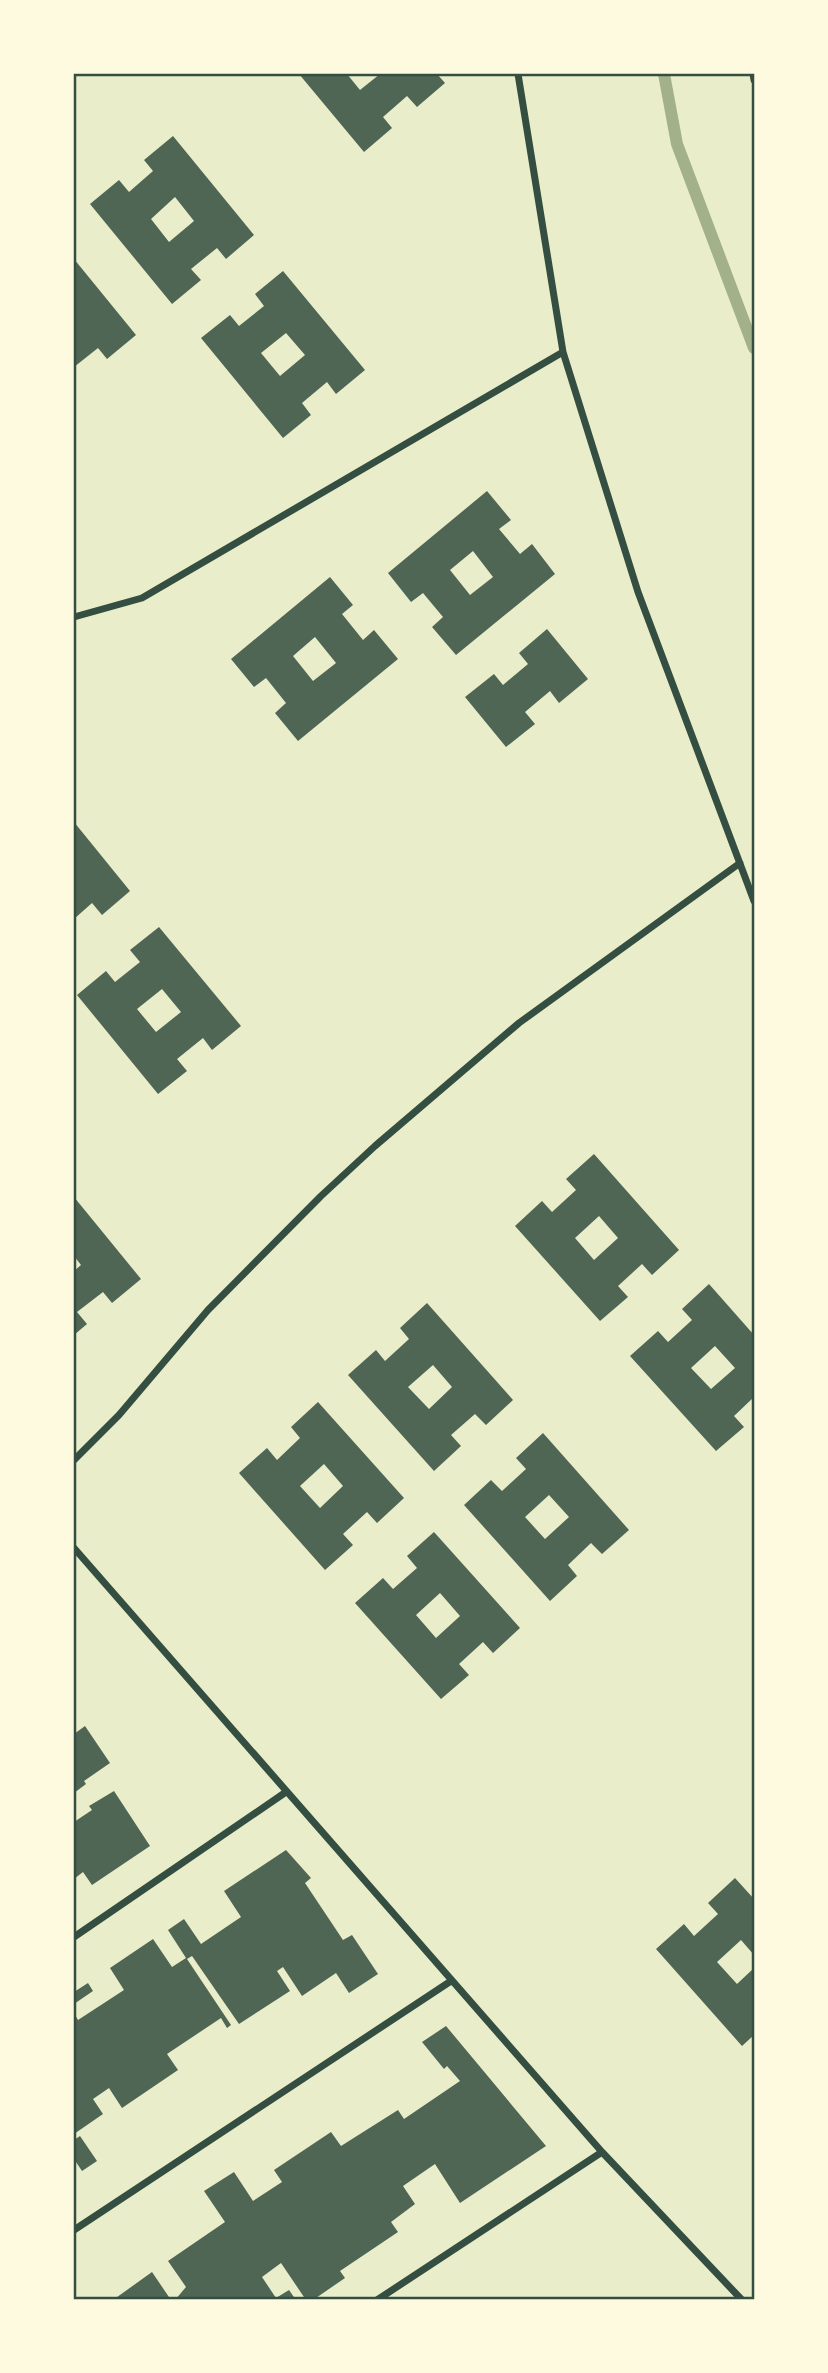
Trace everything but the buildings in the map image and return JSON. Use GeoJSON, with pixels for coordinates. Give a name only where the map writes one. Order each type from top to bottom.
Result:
{"type":"FeatureCollection","features":[{"type":"Feature","properties":{"kind":"street"},"geometry":{"type":"LineString","coordinates":[[519,74],[563,352],[638,592],[754,901]]}},
{"type":"Feature","properties":{"kind":"street"},"geometry":{"type":"LineString","coordinates":[[753,74],[754,80]]}},
{"type":"Feature","properties":{"kind":"street"},"geometry":{"type":"LineString","coordinates":[[74,617],[142,598],[563,352]]}},
{"type":"Feature","properties":{"kind":"street"},"geometry":{"type":"LineString","coordinates":[[74,1461],[119,1415],[208,1311],[321,1196],[375,1146],[519,1023],[740,863]]}},
{"type":"Feature","properties":{"kind":"street"},"geometry":{"type":"LineString","coordinates":[[74,1548],[602,2152],[742,2300]]}},
{"type":"Feature","properties":{"kind":"street"},"geometry":{"type":"LineString","coordinates":[[74,1937],[286,1792]]}},
{"type":"Feature","properties":{"kind":"street"},"geometry":{"type":"LineString","coordinates":[[74,2230],[452,1982]]}},
{"type":"Feature","properties":{"kind":"street"},"geometry":{"type":"LineString","coordinates":[[377,2300],[602,2152]]}},
{"type":"Feature","properties":{"kind":"waterway"},"geometry":{"type":"LineString","coordinates":[[664,74],[677,144],[754,348]]}}]}
